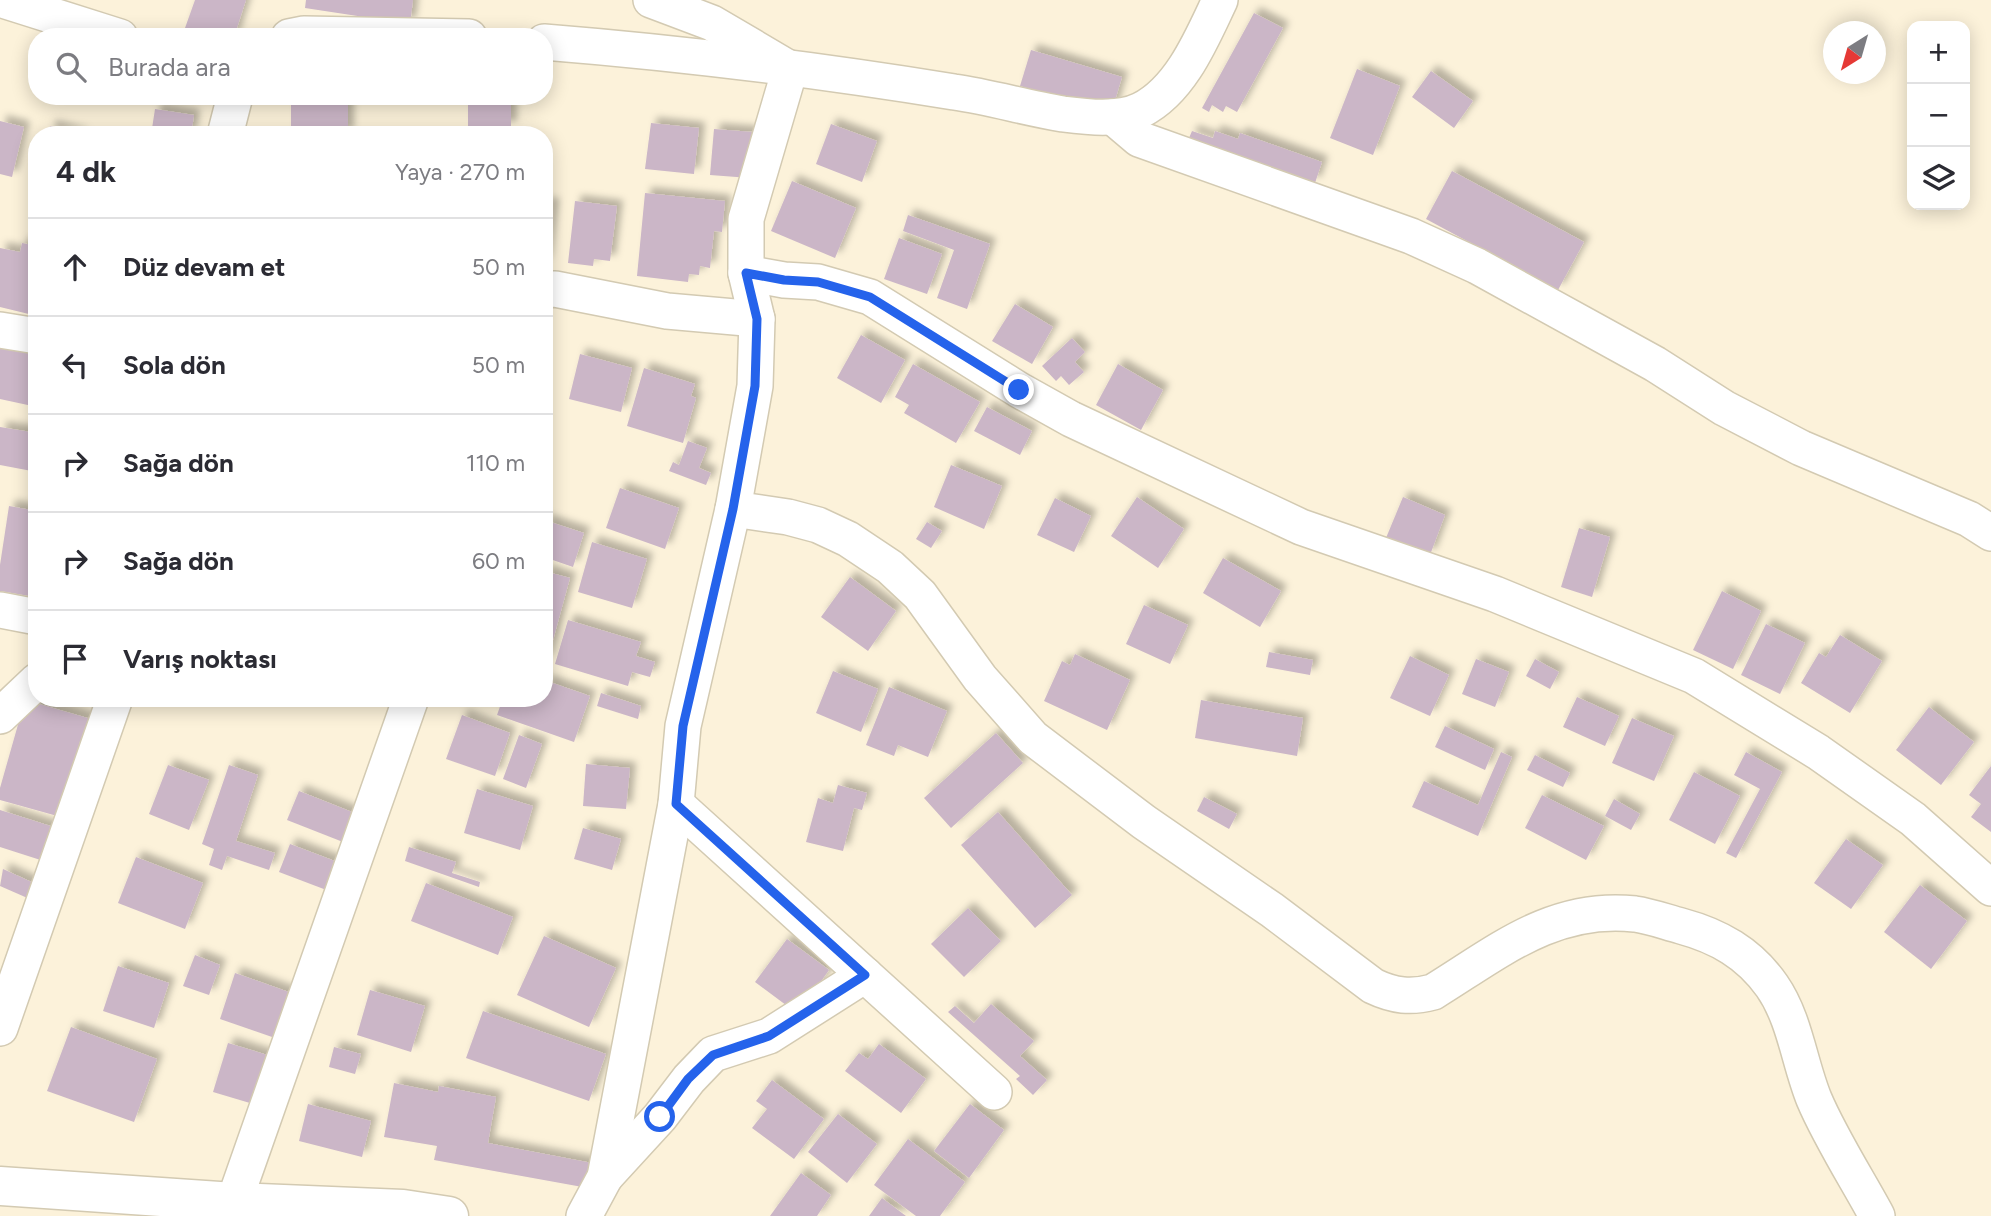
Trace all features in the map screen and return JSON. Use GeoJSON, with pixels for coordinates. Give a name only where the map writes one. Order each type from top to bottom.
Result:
{"type":"FeatureCollection","features":[{"type":"Feature","properties":{"kind":"main road"},"geometry":{"type":"LineString","coordinates":[[0,1186],[234,1202],[403,1209],[449,1216]]}},
{"type":"Feature","properties":{"kind":"street"},"geometry":{"type":"LineString","coordinates":[[3,0],[92,28]]}},
{"type":"Feature","properties":{"kind":"street"},"geometry":{"type":"LineString","coordinates":[[651,0],[712,23],[790,69]]}},
{"type":"Feature","properties":{"kind":"street"},"geometry":{"type":"LineString","coordinates":[[553,42],[672,53],[956,92],[1064,114],[1112,117],[1140,110],[1162,95],[1199,43],[1220,0]]}},
{"type":"Feature","properties":{"kind":"street"},"geometry":{"type":"LineString","coordinates":[[605,1177],[676,804],[683,726],[733,509],[755,386],[757,319],[746,273],[746,219],[790,69]]}},
{"type":"Feature","properties":{"kind":"street"},"geometry":{"type":"LineString","coordinates":[[227,126],[233,105]]}},
{"type":"Feature","properties":{"kind":"street"},"geometry":{"type":"LineString","coordinates":[[1112,117],[1139,139],[1411,236],[1477,266],[1655,364],[1724,408],[1801,448],[1969,519],[1991,533]]}},
{"type":"Feature","properties":{"kind":"street"},"geometry":{"type":"LineString","coordinates":[[746,273],[784,280],[818,282],[870,297],[1019,390],[1071,419],[1301,527],[1495,594],[1694,676],[1818,752],[1913,820],[1991,888]]}},
{"type":"Feature","properties":{"kind":"street"},"geometry":{"type":"LineString","coordinates":[[553,299],[757,319]]}},
{"type":"Feature","properties":{"kind":"street"},"geometry":{"type":"LineString","coordinates":[[0,330],[28,335]]}},
{"type":"Feature","properties":{"kind":"street"},"geometry":{"type":"LineString","coordinates":[[733,509],[788,517],[818,525],[848,539],[890,567],[920,595],[980,678],[1033,738],[1144,822],[1386,993],[1417,996],[1433,992],[1537,928],[1582,915],[1610,912],[1638,914],[1709,933],[1727,943],[1759,970],[1783,1006],[1815,1101],[1877,1216]]}},
{"type":"Feature","properties":{"kind":"street"},"geometry":{"type":"LineString","coordinates":[[0,610],[28,615]]}},
{"type":"Feature","properties":{"kind":"street"},"geometry":{"type":"LineString","coordinates":[[0,716],[28,690]]}},
{"type":"Feature","properties":{"kind":"street"},"geometry":{"type":"LineString","coordinates":[[0,1028],[112,707]]}},
{"type":"Feature","properties":{"kind":"street"},"geometry":{"type":"LineString","coordinates":[[234,1202],[408,707]]}},
{"type":"Feature","properties":{"kind":"street"},"geometry":{"type":"LineString","coordinates":[[676,804],[994,1093]]}},
{"type":"Feature","properties":{"kind":"street"},"geometry":{"type":"LineString","coordinates":[[584,1216],[605,1177],[660,1117],[688,1079],[713,1055],[769,1036],[865,975]]}},
{"type":"Feature","properties":{"kind":"building"},"geometry":{"type":"Polygon","coordinates":[[[195,0],[246,0],[237,28],[185,28],[195,0]]]}},
{"type":"Feature","properties":{"kind":"building"},"geometry":{"type":"Polygon","coordinates":[[[306,0],[413,0],[410,24],[305,8],[306,0]]]}},
{"type":"Feature","properties":{"kind":"building"},"geometry":{"type":"Polygon","coordinates":[[[1254,13],[1283,28],[1237,112],[1226,106],[1223,112],[1212,105],[1209,112],[1202,108],[1254,13]]]}},
{"type":"Feature","properties":{"kind":"building"},"geometry":{"type":"Polygon","coordinates":[[[1031,50],[1122,77],[1111,114],[1020,86],[1031,50]]]}},
{"type":"Feature","properties":{"kind":"building"},"geometry":{"type":"Polygon","coordinates":[[[1357,69],[1400,86],[1373,155],[1330,138],[1357,69]]]}},
{"type":"Feature","properties":{"kind":"building"},"geometry":{"type":"Polygon","coordinates":[[[1431,71],[1473,101],[1454,128],[1412,97],[1431,71]]]}},
{"type":"Feature","properties":{"kind":"building"},"geometry":{"type":"Polygon","coordinates":[[[291,105],[348,105],[348,126],[291,126],[291,105]]]}},
{"type":"Feature","properties":{"kind":"building"},"geometry":{"type":"Polygon","coordinates":[[[468,105],[511,105],[511,126],[468,126],[468,105]]]}},
{"type":"Feature","properties":{"kind":"building"},"geometry":{"type":"Polygon","coordinates":[[[155,109],[194,115],[192,126],[152,126],[155,109]]]}},
{"type":"Feature","properties":{"kind":"building"},"geometry":{"type":"Polygon","coordinates":[[[0,121],[24,127],[12,177],[0,174],[0,121]]]}},
{"type":"Feature","properties":{"kind":"building"},"geometry":{"type":"Polygon","coordinates":[[[651,123],[699,128],[694,174],[645,169],[651,123]]]}},
{"type":"Feature","properties":{"kind":"building"},"geometry":{"type":"Polygon","coordinates":[[[831,124],[877,141],[862,182],[816,164],[831,124]]]}},
{"type":"Feature","properties":{"kind":"building"},"geometry":{"type":"Polygon","coordinates":[[[714,129],[753,132],[750,178],[710,175],[714,129]]]}},
{"type":"Feature","properties":{"kind":"building"},"geometry":{"type":"Polygon","coordinates":[[[1192,131],[1213,138],[1215,131],[1238,139],[1240,133],[1322,162],[1315,183],[1189,138],[1192,131]]]}},
{"type":"Feature","properties":{"kind":"building"},"geometry":{"type":"Polygon","coordinates":[[[1452,171],[1584,242],[1558,290],[1426,219],[1452,171]]]}},
{"type":"Feature","properties":{"kind":"building"},"geometry":{"type":"Polygon","coordinates":[[[792,181],[856,208],[835,258],[771,231],[792,181]]]}},
{"type":"Feature","properties":{"kind":"building"},"geometry":{"type":"Polygon","coordinates":[[[645,193],[725,201],[722,232],[714,231],[710,268],[700,266],[699,275],[689,274],[688,282],[637,276],[645,193]]]}},
{"type":"Feature","properties":{"kind":"building"},"geometry":{"type":"Polygon","coordinates":[[[575,201],[617,206],[610,261],[594,259],[593,266],[568,263],[575,201]]]}},
{"type":"Feature","properties":{"kind":"building"},"geometry":{"type":"Polygon","coordinates":[[[908,215],[990,244],[967,309],[937,298],[954,250],[903,231],[908,215]]]}},
{"type":"Feature","properties":{"kind":"building"},"geometry":{"type":"Polygon","coordinates":[[[899,238],[942,254],[927,294],[884,279],[899,238]]]}},
{"type":"Feature","properties":{"kind":"building"},"geometry":{"type":"Polygon","coordinates":[[[22,243],[28,244],[28,314],[0,307],[0,248],[20,252],[22,243]]]}},
{"type":"Feature","properties":{"kind":"building"},"geometry":{"type":"Polygon","coordinates":[[[1015,304],[1053,327],[1032,364],[992,341],[1015,304]]]}},
{"type":"Feature","properties":{"kind":"building"},"geometry":{"type":"Polygon","coordinates":[[[861,335],[905,360],[881,403],[837,378],[861,335]]]}},
{"type":"Feature","properties":{"kind":"building"},"geometry":{"type":"Polygon","coordinates":[[[1072,338],[1085,352],[1075,362],[1084,372],[1069,385],[1061,376],[1056,381],[1042,366],[1072,338]]]}},
{"type":"Feature","properties":{"kind":"building"},"geometry":{"type":"Polygon","coordinates":[[[0,343],[28,348],[28,405],[0,399],[0,343]]]}},
{"type":"Feature","properties":{"kind":"building"},"geometry":{"type":"Polygon","coordinates":[[[580,354],[632,368],[621,412],[569,399],[580,354]]]}},
{"type":"Feature","properties":{"kind":"building"},"geometry":{"type":"Polygon","coordinates":[[[913,364],[980,402],[956,443],[904,413],[909,405],[895,397],[913,364]]]}},
{"type":"Feature","properties":{"kind":"building"},"geometry":{"type":"Polygon","coordinates":[[[1118,364],[1163,390],[1141,430],[1096,405],[1118,364]]]}},
{"type":"Feature","properties":{"kind":"building"},"geometry":{"type":"Polygon","coordinates":[[[644,368],[695,384],[691,396],[696,398],[683,443],[627,426],[644,368]]]}},
{"type":"Feature","properties":{"kind":"building"},"geometry":{"type":"Polygon","coordinates":[[[987,407],[1032,431],[1020,455],[974,431],[987,407]]]}},
{"type":"Feature","properties":{"kind":"building"},"geometry":{"type":"Polygon","coordinates":[[[0,427],[28,432],[28,470],[0,465],[0,427]]]}},
{"type":"Feature","properties":{"kind":"building"},"geometry":{"type":"Polygon","coordinates":[[[688,441],[707,448],[699,468],[711,473],[706,485],[669,471],[673,462],[679,465],[688,441]]]}},
{"type":"Feature","properties":{"kind":"building"},"geometry":{"type":"Polygon","coordinates":[[[951,465],[1002,486],[984,529],[934,507],[951,465]]]}},
{"type":"Feature","properties":{"kind":"building"},"geometry":{"type":"Polygon","coordinates":[[[620,488],[679,508],[665,549],[606,528],[620,488]]]}},
{"type":"Feature","properties":{"kind":"building"},"geometry":{"type":"Polygon","coordinates":[[[1137,497],[1184,529],[1158,568],[1111,536],[1137,497]]]}},
{"type":"Feature","properties":{"kind":"building"},"geometry":{"type":"Polygon","coordinates":[[[1403,497],[1445,515],[1430,555],[1386,538],[1403,497]]]}},
{"type":"Feature","properties":{"kind":"building"},"geometry":{"type":"Polygon","coordinates":[[[1055,498],[1091,516],[1074,552],[1037,535],[1055,498]]]}},
{"type":"Feature","properties":{"kind":"building"},"geometry":{"type":"Polygon","coordinates":[[[9,506],[28,509],[28,596],[0,591],[0,565],[9,506]]]}},
{"type":"Feature","properties":{"kind":"building"},"geometry":{"type":"Polygon","coordinates":[[[927,522],[942,531],[931,548],[916,539],[927,522]]]}},
{"type":"Feature","properties":{"kind":"building"},"geometry":{"type":"Polygon","coordinates":[[[553,523],[584,533],[573,567],[553,560],[553,523]]]}},
{"type":"Feature","properties":{"kind":"building"},"geometry":{"type":"Polygon","coordinates":[[[1579,528],[1610,537],[1592,597],[1561,587],[1579,528]]]}},
{"type":"Feature","properties":{"kind":"building"},"geometry":{"type":"Polygon","coordinates":[[[592,542],[647,559],[632,608],[578,592],[592,542]]]}},
{"type":"Feature","properties":{"kind":"building"},"geometry":{"type":"Polygon","coordinates":[[[1223,558],[1281,591],[1260,627],[1203,593],[1223,558]]]}},
{"type":"Feature","properties":{"kind":"building"},"geometry":{"type":"Polygon","coordinates":[[[553,573],[570,578],[553,640],[553,573]]]}},
{"type":"Feature","properties":{"kind":"building"},"geometry":{"type":"Polygon","coordinates":[[[850,577],[896,611],[868,651],[821,617],[850,577]]]}},
{"type":"Feature","properties":{"kind":"building"},"geometry":{"type":"Polygon","coordinates":[[[1722,591],[1761,611],[1733,669],[1693,650],[1722,591]]]}},
{"type":"Feature","properties":{"kind":"building"},"geometry":{"type":"Polygon","coordinates":[[[1144,605],[1188,625],[1170,664],[1126,644],[1144,605]]]}},
{"type":"Feature","properties":{"kind":"building"},"geometry":{"type":"Polygon","coordinates":[[[568,620],[641,642],[636,656],[655,662],[650,677],[632,672],[628,686],[555,664],[568,620]]]}},
{"type":"Feature","properties":{"kind":"building"},"geometry":{"type":"Polygon","coordinates":[[[1766,624],[1805,643],[1780,694],[1741,675],[1766,624]]]}},
{"type":"Feature","properties":{"kind":"building"},"geometry":{"type":"Polygon","coordinates":[[[1840,635],[1882,661],[1850,713],[1801,683],[1819,653],[1826,657],[1840,635]]]}},
{"type":"Feature","properties":{"kind":"building"},"geometry":{"type":"Polygon","coordinates":[[[1269,652],[1313,660],[1310,675],[1266,667],[1269,652]]]}},
{"type":"Feature","properties":{"kind":"building"},"geometry":{"type":"Polygon","coordinates":[[[1075,654],[1130,680],[1107,730],[1044,701],[1062,661],[1070,665],[1075,654]]]}},
{"type":"Feature","properties":{"kind":"building"},"geometry":{"type":"Polygon","coordinates":[[[1410,656],[1449,675],[1430,716],[1390,698],[1410,656]]]}},
{"type":"Feature","properties":{"kind":"building"},"geometry":{"type":"Polygon","coordinates":[[[1476,659],[1509,672],[1495,707],[1462,694],[1476,659]]]}},
{"type":"Feature","properties":{"kind":"building"},"geometry":{"type":"Polygon","coordinates":[[[1535,659],[1559,672],[1550,689],[1526,676],[1535,659]]]}},
{"type":"Feature","properties":{"kind":"building"},"geometry":{"type":"Polygon","coordinates":[[[833,671],[878,689],[861,732],[816,713],[833,671]]]}},
{"type":"Feature","properties":{"kind":"building"},"geometry":{"type":"Polygon","coordinates":[[[553,683],[590,696],[574,742],[497,715],[500,707],[553,707],[553,683]]]}},
{"type":"Feature","properties":{"kind":"building"},"geometry":{"type":"Polygon","coordinates":[[[889,687],[947,711],[928,757],[898,745],[894,756],[866,745],[889,687]]]}},
{"type":"Feature","properties":{"kind":"building"},"geometry":{"type":"Polygon","coordinates":[[[601,693],[641,706],[638,719],[597,706],[601,693]]]}},
{"type":"Feature","properties":{"kind":"building"},"geometry":{"type":"Polygon","coordinates":[[[1577,697],[1619,716],[1605,746],[1563,727],[1577,697]]]}},
{"type":"Feature","properties":{"kind":"building"},"geometry":{"type":"Polygon","coordinates":[[[25,700],[28,701],[28,707],[49,707],[98,721],[91,744],[80,741],[67,785],[68,819],[0,800],[0,788],[25,700]]]}},
{"type":"Feature","properties":{"kind":"building"},"geometry":{"type":"Polygon","coordinates":[[[1201,700],[1303,718],[1297,756],[1195,738],[1201,700]]]}},
{"type":"Feature","properties":{"kind":"building"},"geometry":{"type":"Polygon","coordinates":[[[1929,707],[1974,742],[1941,785],[1896,750],[1929,707]]]}},
{"type":"Feature","properties":{"kind":"building"},"geometry":{"type":"Polygon","coordinates":[[[462,715],[510,733],[495,776],[446,759],[462,715]]]}},
{"type":"Feature","properties":{"kind":"building"},"geometry":{"type":"Polygon","coordinates":[[[1632,718],[1674,736],[1654,781],[1612,763],[1632,718]]]}},
{"type":"Feature","properties":{"kind":"building"},"geometry":{"type":"Polygon","coordinates":[[[1445,726],[1494,749],[1485,770],[1435,747],[1445,726]]]}},
{"type":"Feature","properties":{"kind":"building"},"geometry":{"type":"Polygon","coordinates":[[[996,733],[1023,763],[951,828],[924,798],[996,733]]]}},
{"type":"Feature","properties":{"kind":"building"},"geometry":{"type":"Polygon","coordinates":[[[519,735],[542,744],[526,788],[503,779],[519,735]]]}},
{"type":"Feature","properties":{"kind":"building"},"geometry":{"type":"Polygon","coordinates":[[[1501,752],[1512,757],[1478,836],[1412,807],[1424,781],[1478,805],[1501,752]]]}},
{"type":"Feature","properties":{"kind":"building"},"geometry":{"type":"Polygon","coordinates":[[[1746,752],[1782,772],[1736,858],[1726,853],[1760,789],[1734,775],[1746,752]]]}},
{"type":"Feature","properties":{"kind":"building"},"geometry":{"type":"Polygon","coordinates":[[[1535,755],[1570,773],[1563,787],[1527,770],[1535,755]]]}},
{"type":"Feature","properties":{"kind":"building"},"geometry":{"type":"Polygon","coordinates":[[[586,764],[630,768],[626,809],[583,806],[586,764]]]}},
{"type":"Feature","properties":{"kind":"building"},"geometry":{"type":"Polygon","coordinates":[[[168,765],[209,780],[189,830],[149,814],[168,765]]]}},
{"type":"Feature","properties":{"kind":"building"},"geometry":{"type":"Polygon","coordinates":[[[229,765],[258,775],[236,841],[275,853],[269,870],[227,856],[222,870],[209,865],[214,849],[202,844],[229,765]]]}},
{"type":"Feature","properties":{"kind":"building"},"geometry":{"type":"Polygon","coordinates":[[[1991,766],[1991,832],[1971,817],[1981,804],[1969,795],[1991,766]]]}},
{"type":"Feature","properties":{"kind":"building"},"geometry":{"type":"Polygon","coordinates":[[[1694,772],[1740,796],[1715,844],[1669,820],[1694,772]]]}},
{"type":"Feature","properties":{"kind":"building"},"geometry":{"type":"Polygon","coordinates":[[[838,785],[867,793],[862,810],[854,808],[843,851],[806,842],[818,798],[833,803],[838,785]]]}},
{"type":"Feature","properties":{"kind":"building"},"geometry":{"type":"Polygon","coordinates":[[[477,789],[533,806],[520,850],[464,833],[477,789]]]}},
{"type":"Feature","properties":{"kind":"building"},"geometry":{"type":"Polygon","coordinates":[[[299,791],[362,816],[343,842],[287,820],[299,791]]]}},
{"type":"Feature","properties":{"kind":"building"},"geometry":{"type":"Polygon","coordinates":[[[1542,795],[1604,826],[1586,860],[1525,828],[1542,795]]]}},
{"type":"Feature","properties":{"kind":"building"},"geometry":{"type":"Polygon","coordinates":[[[1204,797],[1237,814],[1229,829],[1197,811],[1204,797]]]}},
{"type":"Feature","properties":{"kind":"building"},"geometry":{"type":"Polygon","coordinates":[[[1614,799],[1640,814],[1631,830],[1605,816],[1614,799]]]}},
{"type":"Feature","properties":{"kind":"building"},"geometry":{"type":"Polygon","coordinates":[[[0,810],[63,830],[53,864],[0,847],[0,810]]]}},
{"type":"Feature","properties":{"kind":"building"},"geometry":{"type":"Polygon","coordinates":[[[998,812],[1072,895],[1035,928],[961,845],[998,812]]]}},
{"type":"Feature","properties":{"kind":"building"},"geometry":{"type":"Polygon","coordinates":[[[583,828],[621,839],[612,870],[574,859],[583,828]]]}},
{"type":"Feature","properties":{"kind":"building"},"geometry":{"type":"Polygon","coordinates":[[[1846,839],[1883,865],[1851,909],[1814,883],[1846,839]]]}},
{"type":"Feature","properties":{"kind":"building"},"geometry":{"type":"Polygon","coordinates":[[[290,844],[340,863],[329,891],[279,872],[290,844]]]}},
{"type":"Feature","properties":{"kind":"building"},"geometry":{"type":"Polygon","coordinates":[[[409,847],[456,862],[452,873],[480,882],[479,887],[405,861],[409,847]]]}},
{"type":"Feature","properties":{"kind":"building"},"geometry":{"type":"Polygon","coordinates":[[[136,857],[203,883],[185,929],[118,903],[136,857]]]}},
{"type":"Feature","properties":{"kind":"building"},"geometry":{"type":"Polygon","coordinates":[[[3,869],[38,885],[32,900],[0,886],[3,869]]]}},
{"type":"Feature","properties":{"kind":"building"},"geometry":{"type":"Polygon","coordinates":[[[426,883],[513,917],[498,955],[411,921],[426,883]]]}},
{"type":"Feature","properties":{"kind":"building"},"geometry":{"type":"Polygon","coordinates":[[[1920,885],[1967,921],[1931,969],[1884,932],[1920,885]]]}},
{"type":"Feature","properties":{"kind":"building"},"geometry":{"type":"Polygon","coordinates":[[[968,908],[1001,941],[964,977],[931,944],[968,908]]]}},
{"type":"Feature","properties":{"kind":"building"},"geometry":{"type":"Polygon","coordinates":[[[544,936],[616,968],[589,1027],[517,995],[544,936]]]}},
{"type":"Feature","properties":{"kind":"building"},"geometry":{"type":"Polygon","coordinates":[[[787,939],[829,970],[798,1014],[755,982],[787,939]]]}},
{"type":"Feature","properties":{"kind":"building"},"geometry":{"type":"Polygon","coordinates":[[[195,955],[220,965],[209,995],[183,986],[195,955]]]}},
{"type":"Feature","properties":{"kind":"building"},"geometry":{"type":"Polygon","coordinates":[[[118,966],[169,983],[154,1028],[103,1011],[118,966]]]}},
{"type":"Feature","properties":{"kind":"building"},"geometry":{"type":"Polygon","coordinates":[[[235,973],[300,996],[275,1038],[220,1019],[235,973]]]}},
{"type":"Feature","properties":{"kind":"building"},"geometry":{"type":"Polygon","coordinates":[[[370,990],[425,1006],[411,1052],[357,1035],[370,990]]]}},
{"type":"Feature","properties":{"kind":"building"},"geometry":{"type":"Polygon","coordinates":[[[991,1004],[1034,1041],[1020,1056],[1047,1080],[1033,1095],[1016,1079],[1020,1076],[948,1012],[955,1006],[974,1023],[991,1004]]]}},
{"type":"Feature","properties":{"kind":"building"},"geometry":{"type":"Polygon","coordinates":[[[483,1011],[606,1054],[589,1101],[466,1058],[483,1011]]]}},
{"type":"Feature","properties":{"kind":"building"},"geometry":{"type":"Polygon","coordinates":[[[71,1027],[157,1059],[134,1122],[47,1091],[71,1027]]]}},
{"type":"Feature","properties":{"kind":"building"},"geometry":{"type":"Polygon","coordinates":[[[228,1043],[274,1057],[260,1106],[213,1092],[228,1043]]]}},
{"type":"Feature","properties":{"kind":"building"},"geometry":{"type":"Polygon","coordinates":[[[879,1044],[926,1079],[901,1113],[845,1071],[859,1053],[868,1059],[879,1044]]]}},
{"type":"Feature","properties":{"kind":"building"},"geometry":{"type":"Polygon","coordinates":[[[334,1047],[361,1054],[355,1074],[329,1067],[334,1047]]]}},
{"type":"Feature","properties":{"kind":"building"},"geometry":{"type":"Polygon","coordinates":[[[772,1080],[824,1119],[794,1159],[752,1128],[767,1109],[756,1101],[772,1080]]]}},
{"type":"Feature","properties":{"kind":"building"},"geometry":{"type":"Polygon","coordinates":[[[394,1083],[438,1092],[439,1086],[496,1097],[488,1143],[592,1163],[588,1188],[434,1160],[437,1146],[384,1137],[394,1083]]]}},
{"type":"Feature","properties":{"kind":"building"},"geometry":{"type":"Polygon","coordinates":[[[308,1104],[371,1121],[362,1157],[299,1141],[308,1104]]]}},
{"type":"Feature","properties":{"kind":"building"},"geometry":{"type":"Polygon","coordinates":[[[970,1104],[1004,1130],[969,1178],[934,1151],[970,1104]]]}},
{"type":"Feature","properties":{"kind":"building"},"geometry":{"type":"Polygon","coordinates":[[[838,1114],[877,1144],[847,1183],[808,1152],[838,1114]]]}},
{"type":"Feature","properties":{"kind":"building"},"geometry":{"type":"Polygon","coordinates":[[[908,1139],[965,1182],[940,1216],[916,1216],[874,1185],[908,1139]]]}},
{"type":"Feature","properties":{"kind":"building"},"geometry":{"type":"Polygon","coordinates":[[[801,1173],[831,1195],[817,1216],[770,1216],[801,1173]]]}},
{"type":"Feature","properties":{"kind":"building"},"geometry":{"type":"Polygon","coordinates":[[[882,1198],[906,1216],[869,1216],[882,1198]]]}},
{"type":"Feature","properties":{"kind":"route"},"geometry":{"type":"LineString","coordinates":[[660,1117],[688,1079],[713,1055],[769,1036],[865,975],[676,804],[683,726],[733,509],[755,386],[757,319],[746,273],[784,280],[818,282],[870,297],[1019,390]]}}]}
